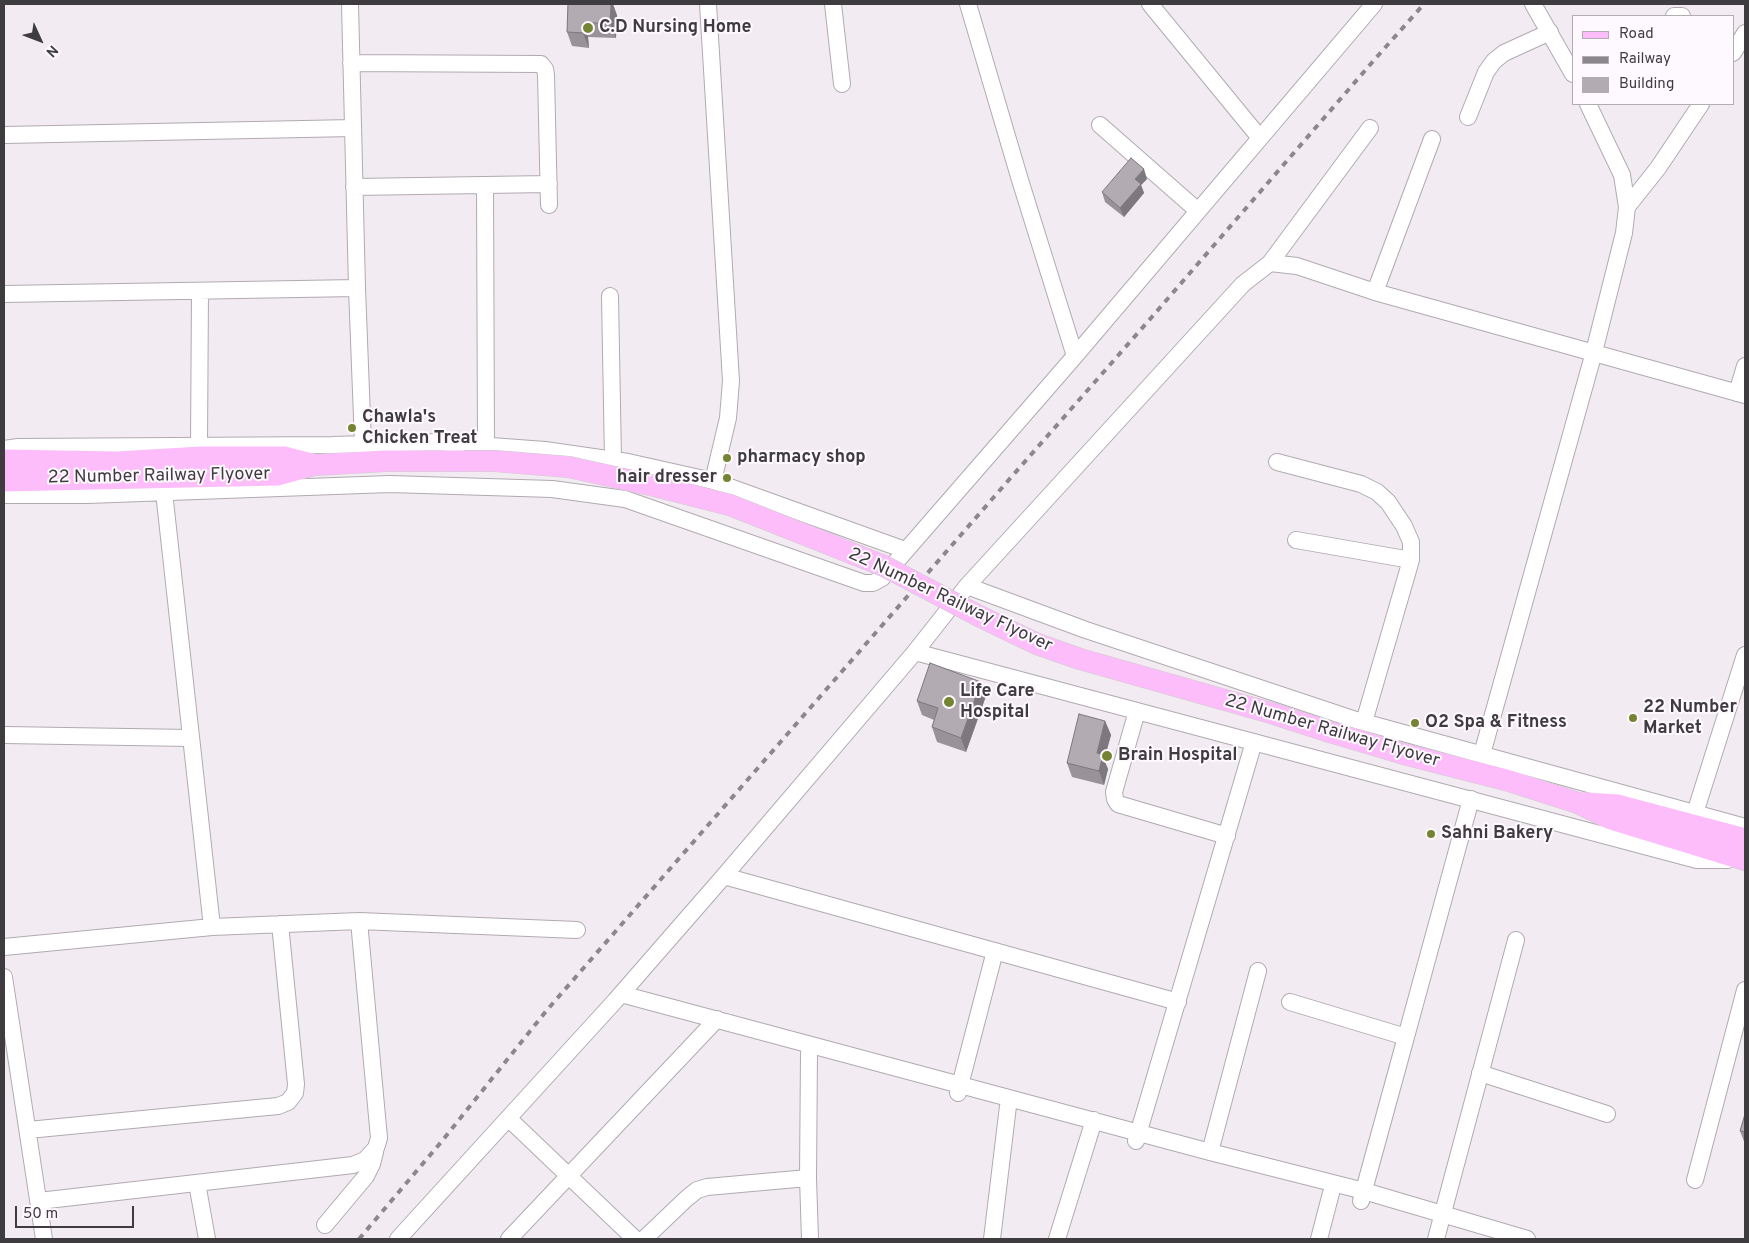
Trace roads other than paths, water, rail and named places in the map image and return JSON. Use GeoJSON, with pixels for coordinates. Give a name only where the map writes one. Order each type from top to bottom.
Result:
{"type":"FeatureCollection","features":[{"type":"Feature","properties":{"kind":"main road","name":"22 Number Railway Flyover"},"geometry":{"type":"LineString","coordinates":[[4,460],[117,462],[201,457],[284,457],[314,465]]}},
{"type":"Feature","properties":{"kind":"main road","name":"22 Number Railway Flyover"},"geometry":{"type":"LineString","coordinates":[[4,482],[278,475],[314,465],[385,461],[464,460],[569,468],[655,486],[730,505],[884,566],[1037,644],[1080,659],[1271,713],[1404,754],[1506,780],[1578,803],[1610,819],[1745,860]]}},
{"type":"Feature","properties":{"kind":"main road","name":"22 Number Railway Flyover"},"geometry":{"type":"LineString","coordinates":[[1578,803],[1617,805],[1745,839]]}},
{"type":"Feature","properties":{"kind":"street"},"geometry":{"type":"LineString","coordinates":[[350,4],[363,444]]}},
{"type":"Feature","properties":{"kind":"street"},"geometry":{"type":"LineString","coordinates":[[708,4],[731,381],[728,418],[713,481]]}},
{"type":"Feature","properties":{"kind":"street"},"geometry":{"type":"LineString","coordinates":[[833,4],[842,84]]}},
{"type":"Feature","properties":{"kind":"street"},"geometry":{"type":"LineString","coordinates":[[968,4],[1075,356]]}},
{"type":"Feature","properties":{"kind":"street"},"geometry":{"type":"LineString","coordinates":[[1150,4],[1260,138]]}},
{"type":"Feature","properties":{"kind":"street"},"geometry":{"type":"LineString","coordinates":[[4,495],[164,492],[390,484],[552,489],[625,499],[864,583],[873,583],[882,578],[1075,356],[1374,4]]}},
{"type":"Feature","properties":{"kind":"street"},"geometry":{"type":"LineString","coordinates":[[1533,4],[1571,65]]}},
{"type":"Feature","properties":{"kind":"street"},"geometry":{"type":"LineString","coordinates":[[1468,117],[1486,72],[1494,61],[1504,53],[1550,32]]}},
{"type":"Feature","properties":{"kind":"street"},"geometry":{"type":"LineString","coordinates":[[1734,51],[1745,34]]}},
{"type":"Feature","properties":{"kind":"street"},"geometry":{"type":"LineString","coordinates":[[351,63],[541,64],[545,69],[546,75],[549,205]]}},
{"type":"Feature","properties":{"kind":"street"},"geometry":{"type":"LineString","coordinates":[[1482,754],[1594,352],[1624,233],[1628,207],[1622,175],[1588,105]]}},
{"type":"Feature","properties":{"kind":"street"},"geometry":{"type":"LineString","coordinates":[[1628,207],[1658,168],[1700,105]]}},
{"type":"Feature","properties":{"kind":"street"},"geometry":{"type":"LineString","coordinates":[[1100,126],[1198,211]]}},
{"type":"Feature","properties":{"kind":"street"},"geometry":{"type":"LineString","coordinates":[[4,135],[353,128]]}},
{"type":"Feature","properties":{"kind":"street"},"geometry":{"type":"LineString","coordinates":[[398,1239],[618,997],[724,876],[916,652],[967,586],[1243,284],[1270,263],[1370,128]]}},
{"type":"Feature","properties":{"kind":"street"},"geometry":{"type":"LineString","coordinates":[[1375,292],[1432,139]]}},
{"type":"Feature","properties":{"kind":"street"},"geometry":{"type":"LineString","coordinates":[[485,184],[486,446]]}},
{"type":"Feature","properties":{"kind":"street"},"geometry":{"type":"LineString","coordinates":[[354,187],[549,184]]}},
{"type":"Feature","properties":{"kind":"street"},"geometry":{"type":"LineString","coordinates":[[1270,263],[1297,266],[1375,292],[1741,394],[1745,366]]}},
{"type":"Feature","properties":{"kind":"street"},"geometry":{"type":"LineString","coordinates":[[4,294],[357,288]]}},
{"type":"Feature","properties":{"kind":"street"},"geometry":{"type":"LineString","coordinates":[[199,446],[200,290]]}},
{"type":"Feature","properties":{"kind":"street"},"geometry":{"type":"LineString","coordinates":[[610,296],[613,460]]}},
{"type":"Feature","properties":{"kind":"street"},"geometry":{"type":"LineString","coordinates":[[4,449],[18,447],[437,442],[545,450],[613,460],[713,481],[905,550]]}},
{"type":"Feature","properties":{"kind":"street"},"geometry":{"type":"LineString","coordinates":[[1277,462],[1361,484],[1377,492],[1388,502],[1404,526],[1411,542],[1411,560],[1364,722]]}},
{"type":"Feature","properties":{"kind":"street"},"geometry":{"type":"LineString","coordinates":[[164,492],[212,927]]}},
{"type":"Feature","properties":{"kind":"street"},"geometry":{"type":"LineString","coordinates":[[1296,540],[1411,560]]}},
{"type":"Feature","properties":{"kind":"street"},"geometry":{"type":"LineString","coordinates":[[967,586],[1086,630],[1364,722],[1745,827]]}},
{"type":"Feature","properties":{"kind":"street"},"geometry":{"type":"LineString","coordinates":[[916,652],[1697,860],[1745,860]]}},
{"type":"Feature","properties":{"kind":"street"},"geometry":{"type":"LineString","coordinates":[[1696,813],[1745,655]]}},
{"type":"Feature","properties":{"kind":"street"},"geometry":{"type":"LineString","coordinates":[[1137,711],[1114,792],[1118,804],[1227,836]]}},
{"type":"Feature","properties":{"kind":"street"},"geometry":{"type":"LineString","coordinates":[[4,735],[191,738]]}},
{"type":"Feature","properties":{"kind":"street"},"geometry":{"type":"LineString","coordinates":[[1137,1137],[1254,742]]}},
{"type":"Feature","properties":{"kind":"street"},"geometry":{"type":"LineString","coordinates":[[1363,1196],[1471,800]]}},
{"type":"Feature","properties":{"kind":"street"},"geometry":{"type":"LineString","coordinates":[[724,876],[1178,1002]]}},
{"type":"Feature","properties":{"kind":"street"},"geometry":{"type":"LineString","coordinates":[[4,947],[212,927],[359,921],[577,930]]}},
{"type":"Feature","properties":{"kind":"street"},"geometry":{"type":"LineString","coordinates":[[325,1225],[366,1176],[372,1164],[379,1138],[359,921]]}},
{"type":"Feature","properties":{"kind":"street"},"geometry":{"type":"LineString","coordinates":[[28,1130],[278,1106],[288,1102],[295,1092],[296,1084],[280,924]]}},
{"type":"Feature","properties":{"kind":"street"},"geometry":{"type":"LineString","coordinates":[[1440,1227],[1516,940]]}},
{"type":"Feature","properties":{"kind":"street"},"geometry":{"type":"LineString","coordinates":[[959,1088],[995,951]]}},
{"type":"Feature","properties":{"kind":"street"},"geometry":{"type":"LineString","coordinates":[[1210,1152],[1258,971]]}},
{"type":"Feature","properties":{"kind":"street"},"geometry":{"type":"LineString","coordinates":[[4,977],[44,1239]]}},
{"type":"Feature","properties":{"kind":"street"},"geometry":{"type":"LineString","coordinates":[[1695,1180],[1745,990]]}},
{"type":"Feature","properties":{"kind":"street"},"geometry":{"type":"LineString","coordinates":[[618,997],[959,1088],[1331,1193],[1363,1196]]}},
{"type":"Feature","properties":{"kind":"street"},"geometry":{"type":"LineString","coordinates":[[1290,1002],[1406,1037]]}},
{"type":"Feature","properties":{"kind":"street"},"geometry":{"type":"LineString","coordinates":[[714,1022],[809,1053],[959,1088],[1008,1106],[1092,1125]]}},
{"type":"Feature","properties":{"kind":"street"},"geometry":{"type":"LineString","coordinates":[[509,1239],[714,1022]]}},
{"type":"Feature","properties":{"kind":"street"},"geometry":{"type":"LineString","coordinates":[[809,1053],[808,1178],[810,1239]]}},
{"type":"Feature","properties":{"kind":"street"},"geometry":{"type":"LineString","coordinates":[[1480,1074],[1607,1114]]}},
{"type":"Feature","properties":{"kind":"street"},"geometry":{"type":"LineString","coordinates":[[992,1239],[1008,1106]]}},
{"type":"Feature","properties":{"kind":"street"},"geometry":{"type":"LineString","coordinates":[[508,1118],[635,1239]]}},
{"type":"Feature","properties":{"kind":"street"},"geometry":{"type":"LineString","coordinates":[[1057,1239],[1092,1125]]}},
{"type":"Feature","properties":{"kind":"street"},"geometry":{"type":"LineString","coordinates":[[1137,1137],[1210,1152],[1363,1196],[1440,1227],[1487,1239]]}},
{"type":"Feature","properties":{"kind":"street"},"geometry":{"type":"LineString","coordinates":[[39,1201],[354,1166],[365,1160],[376,1148]]}},
{"type":"Feature","properties":{"kind":"street"},"geometry":{"type":"LineString","coordinates":[[644,1239],[686,1199],[697,1190],[707,1186],[808,1178]]}},
{"type":"Feature","properties":{"kind":"street"},"geometry":{"type":"LineString","coordinates":[[197,1183],[207,1239]]}},
{"type":"Feature","properties":{"kind":"street"},"geometry":{"type":"LineString","coordinates":[[1318,1239],[1331,1193]]}},
{"type":"Feature","properties":{"kind":"street"},"geometry":{"type":"LineString","coordinates":[[1440,1227],[1527,1239]]}},
{"type":"Feature","properties":{"kind":"railway"},"geometry":{"type":"LineString","coordinates":[[359,1239],[442,1141],[547,1010],[1424,4]]}},
{"type":"Feature","properties":{"kind":"place","name":"C.D Nursing Home"},"geometry":{"type":"Point","coordinates":[588,28]}},
{"type":"Feature","properties":{"kind":"place","name":"Chawla's Chicken Treat"},"geometry":{"type":"Point","coordinates":[352,428]}},
{"type":"Feature","properties":{"kind":"place","name":"pharmacy shop"},"geometry":{"type":"Point","coordinates":[727,458]}},
{"type":"Feature","properties":{"kind":"place","name":"hair dresser"},"geometry":{"type":"Point","coordinates":[727,478]}},
{"type":"Feature","properties":{"kind":"place","name":"Life Care Hospital"},"geometry":{"type":"Point","coordinates":[949,702]}},
{"type":"Feature","properties":{"kind":"place","name":"22 Number Market"},"geometry":{"type":"Point","coordinates":[1633,718]}},
{"type":"Feature","properties":{"kind":"place","name":"O2 Spa & Fitness"},"geometry":{"type":"Point","coordinates":[1415,723]}},
{"type":"Feature","properties":{"kind":"place","name":"Brain Hospital"},"geometry":{"type":"Point","coordinates":[1107,756]}},
{"type":"Feature","properties":{"kind":"place","name":"Sahni Bakery"},"geometry":{"type":"Point","coordinates":[1431,834]}}]}
